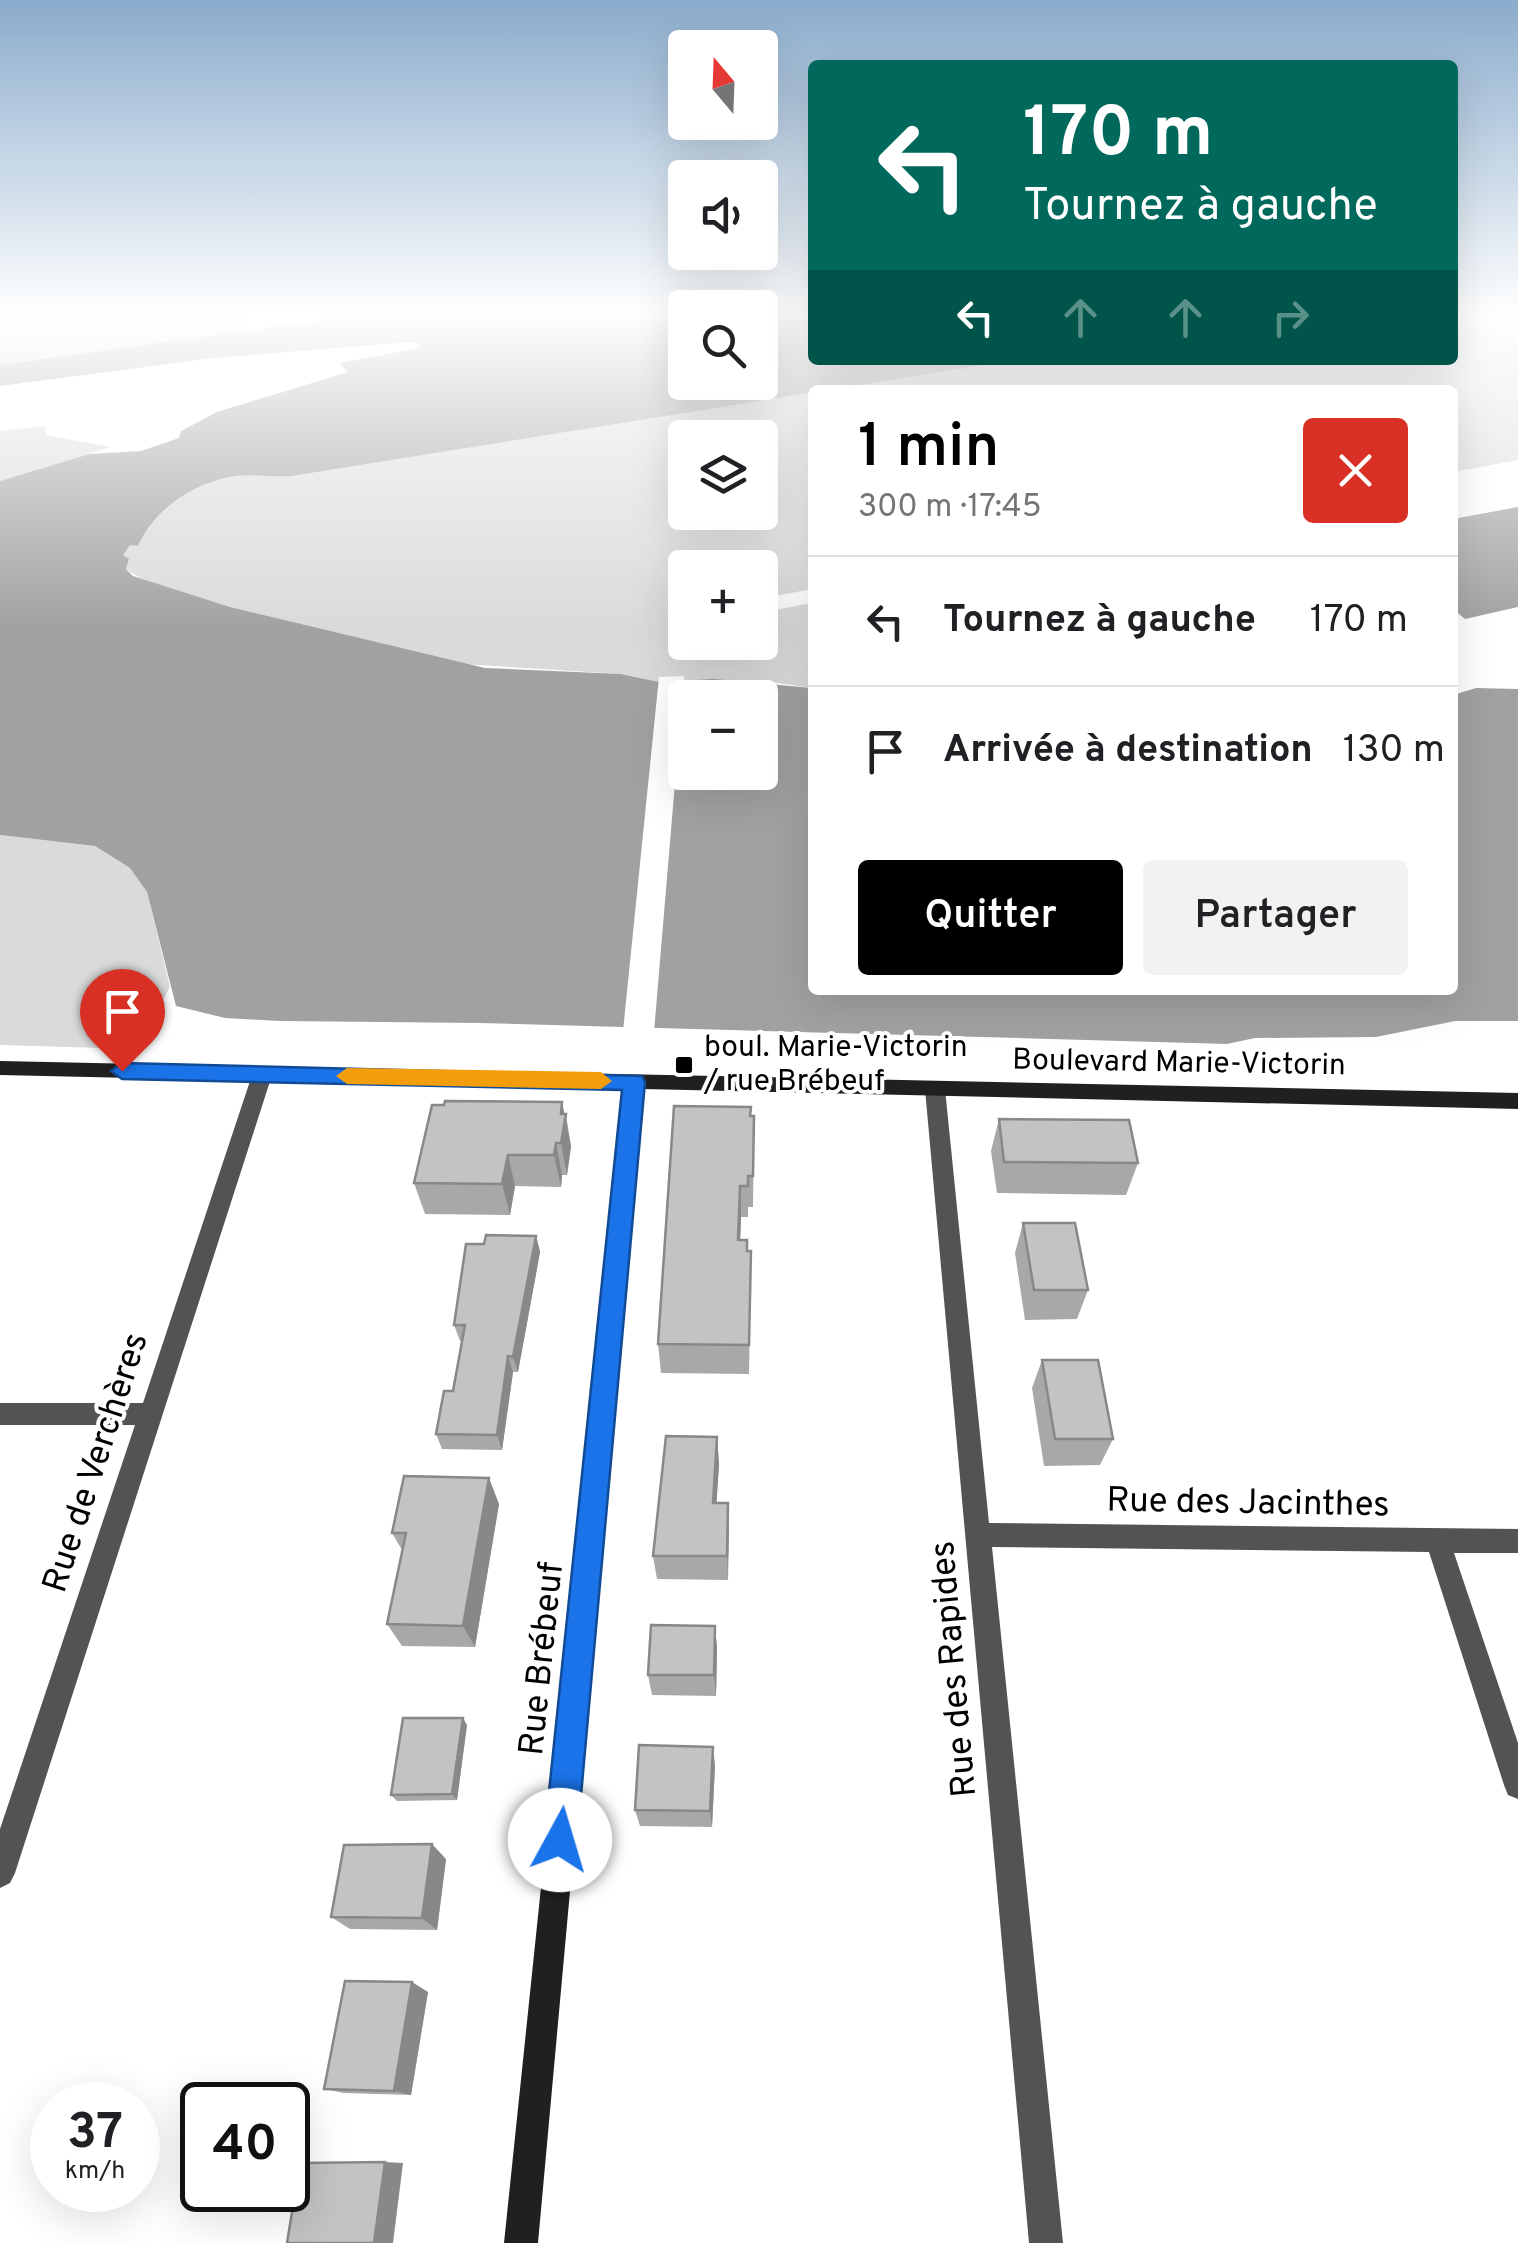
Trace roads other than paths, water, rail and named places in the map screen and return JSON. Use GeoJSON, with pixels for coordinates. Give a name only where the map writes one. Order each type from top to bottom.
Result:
{"type":"FeatureCollection","features":[{"type":"Feature","properties":{"kind":"street","name":"Boulevard Marie-Victorin"},"geometry":{"type":"LineString","coordinates":[[0,1068],[1518,1101]]}},
{"type":"Feature","properties":{"kind":"street","name":"Rue de Verchères"},"geometry":{"type":"LineString","coordinates":[[0,1873],[262,1074]]}},
{"type":"Feature","properties":{"kind":"street","name":"Rue Brébeuf"},"geometry":{"type":"LineString","coordinates":[[522,2243],[634,1082]]}},
{"type":"Feature","properties":{"kind":"street","name":"Rue des Rapides"},"geometry":{"type":"LineString","coordinates":[[935,1089],[1046,2243]]}},
{"type":"Feature","properties":{"kind":"street"},"geometry":{"type":"LineString","coordinates":[[0,1414],[150,1414]]}},
{"type":"Feature","properties":{"kind":"street","name":"Rue des Jacinthes"},"geometry":{"type":"LineString","coordinates":[[978,1536],[1518,1542]]}},
{"type":"Feature","properties":{"kind":"street"},"geometry":{"type":"LineString","coordinates":[[1438,1541],[1518,1785]]}},
{"type":"Feature","properties":{"kind":"place","name":"boul. Marie-Victorin / rue Brébeuf"},"geometry":{"type":"Point","coordinates":[684,1065]}}]}
